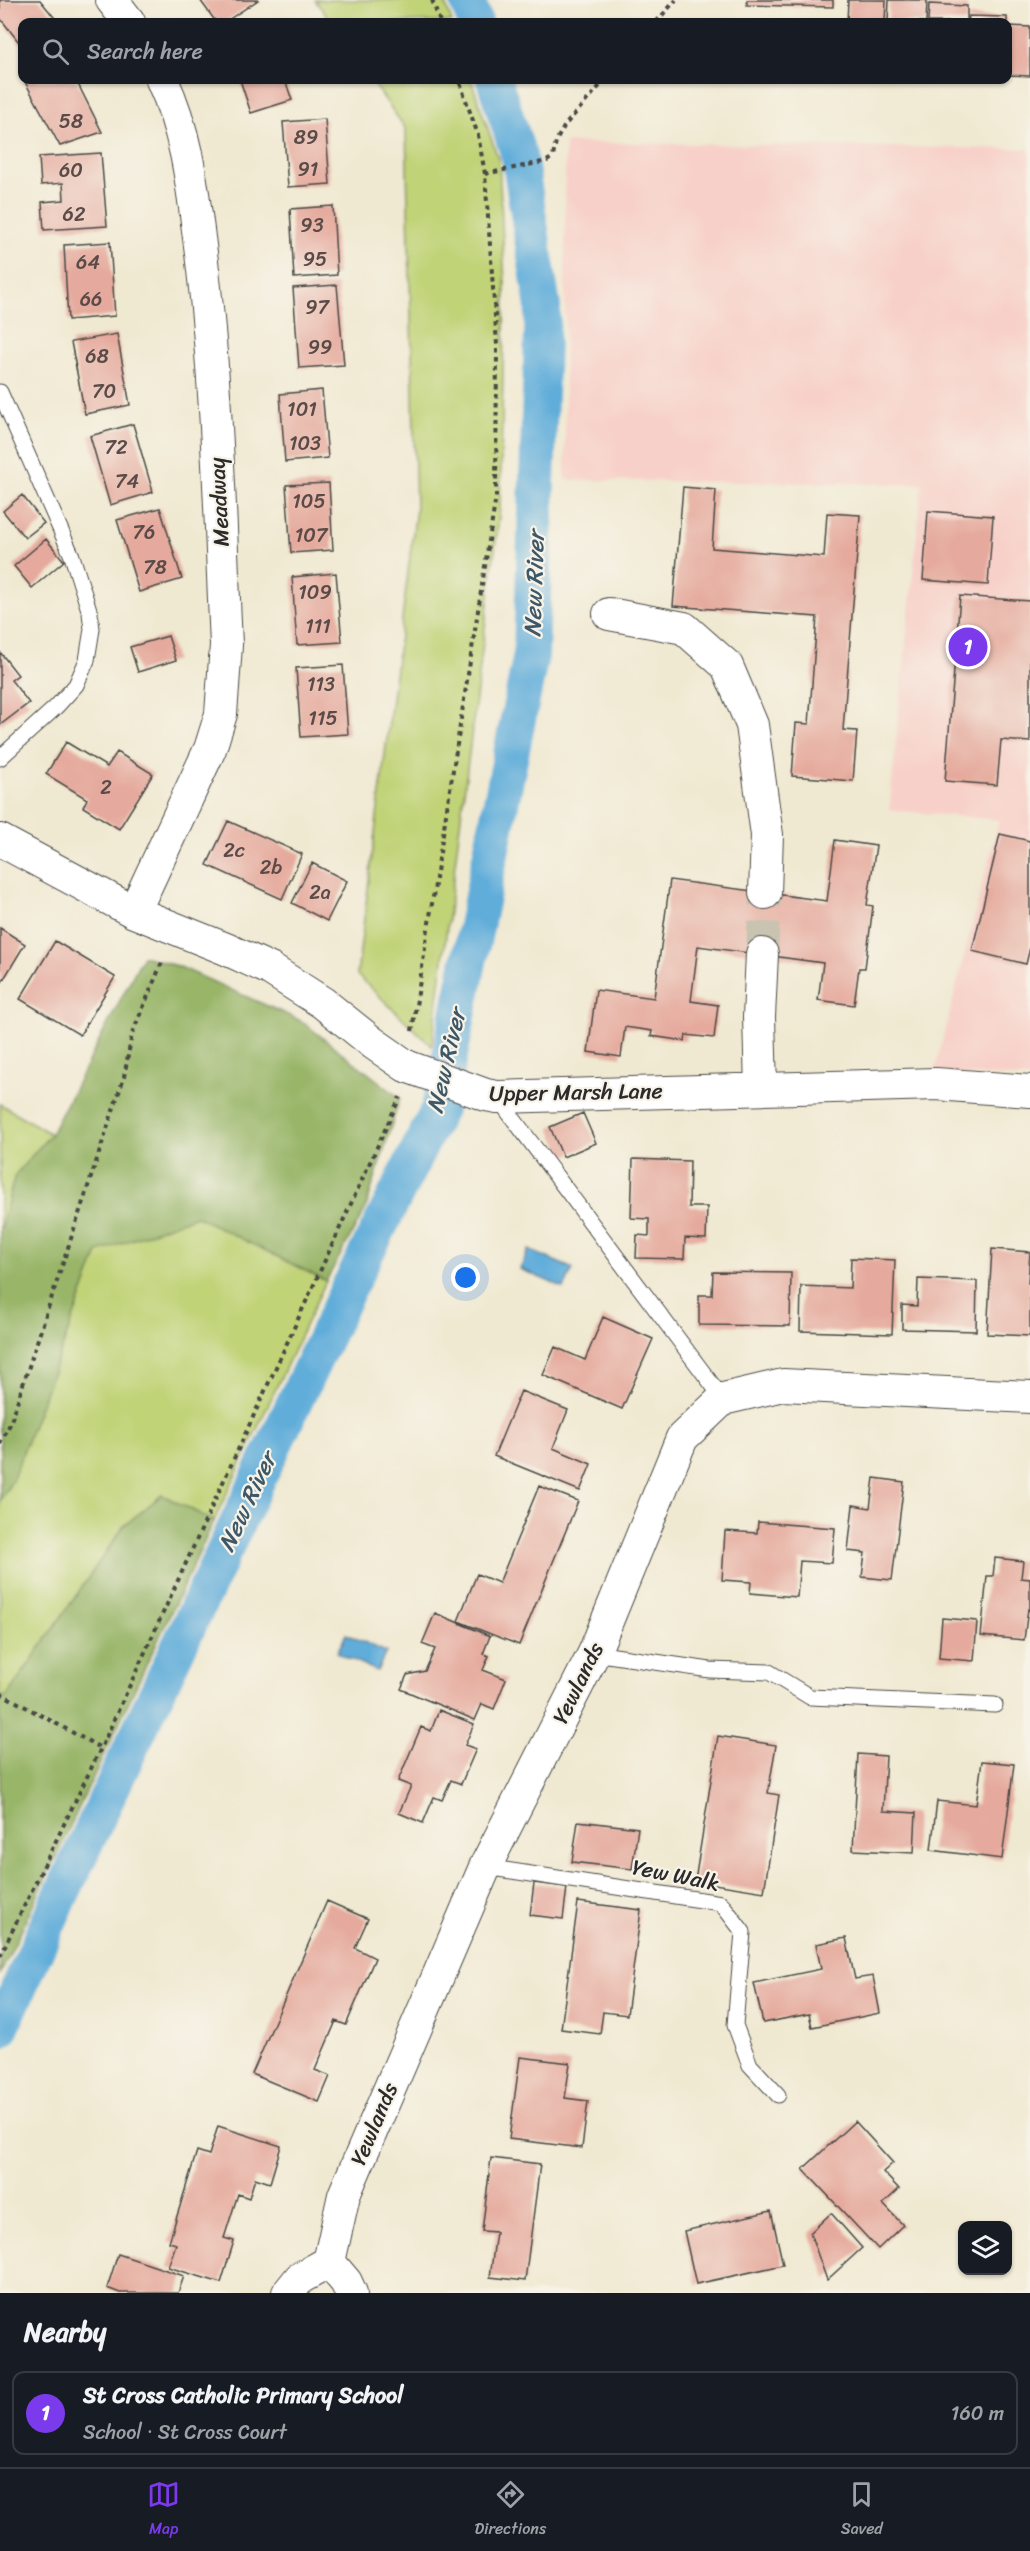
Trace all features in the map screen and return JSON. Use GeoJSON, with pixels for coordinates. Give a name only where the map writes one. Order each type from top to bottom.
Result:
{"type":"FeatureCollection","features":[{"type":"Feature","properties":{"kind":"street"},"geometry":{"type":"LineString","coordinates":[[112,0],[126,18]]}},
{"type":"Feature","properties":{"kind":"street","name":"Meadway"},"geometry":{"type":"LineString","coordinates":[[134,912],[210,749],[221,714],[225,678],[226,645],[211,336],[190,166],[183,134],[164,84]]}},
{"type":"Feature","properties":{"kind":"street"},"geometry":{"type":"LineString","coordinates":[[609,614],[684,628],[727,666],[752,725],[767,835],[765,893]]}},
{"type":"Feature","properties":{"kind":"street","name":"Upper Marsh Lane"},"geometry":{"type":"LineString","coordinates":[[0,840],[134,912],[226,949],[298,986],[406,1066],[492,1096],[936,1084],[1030,1091]]}},
{"type":"Feature","properties":{"kind":"street"},"geometry":{"type":"LineString","coordinates":[[761,1089],[759,1017],[762,954]]}},
{"type":"Feature","properties":{"kind":"street","name":"Yewlands"},"geometry":{"type":"LineString","coordinates":[[328,2262],[344,2195],[485,1867],[594,1653],[682,1437],[723,1399],[783,1385],[1030,1397]]}},
{"type":"Feature","properties":{"kind":"street"},"geometry":{"type":"LineString","coordinates":[[288,2293],[300,2278],[328,2262],[346,2282],[351,2293]]}},
{"type":"Feature","properties":{"kind":"lane"},"geometry":{"type":"LineString","coordinates":[[0,392],[72,556],[90,613],[92,629],[87,660],[76,685],[56,707],[0,758]]}},
{"type":"Feature","properties":{"kind":"lane"},"geometry":{"type":"LineString","coordinates":[[492,1096],[723,1399]]}},
{"type":"Feature","properties":{"kind":"lane"},"geometry":{"type":"LineString","coordinates":[[594,1653],[710,1670],[769,1672],[810,1697],[995,1705]]}},
{"type":"Feature","properties":{"kind":"lane","name":"Yew Walk"},"geometry":{"type":"LineString","coordinates":[[485,1867],[722,1903],[743,1932],[735,2025],[750,2066],[778,2095]]}},
{"type":"Feature","properties":{"kind":"path"},"geometry":{"type":"LineString","coordinates":[[432,0],[439,18]]}},
{"type":"Feature","properties":{"kind":"path"},"geometry":{"type":"LineString","coordinates":[[660,18],[676,0]]}},
{"type":"Feature","properties":{"kind":"path"},"geometry":{"type":"LineString","coordinates":[[0,1956],[101,1748],[402,1095],[496,496],[497,345],[485,174],[478,135],[460,84]]}},
{"type":"Feature","properties":{"kind":"path"},"geometry":{"type":"LineString","coordinates":[[485,174],[547,161],[553,157],[556,141],[565,125],[601,84]]}},
{"type":"Feature","properties":{"kind":"path"},"geometry":{"type":"LineString","coordinates":[[0,1444],[10,1424],[124,1077],[132,1034],[177,929]]}},
{"type":"Feature","properties":{"kind":"path"},"geometry":{"type":"LineString","coordinates":[[0,1693],[101,1748]]}},
{"type":"Feature","properties":{"kind":"shaded area"},"geometry":{"type":"Polygon","coordinates":[[[565,142],[1030,149],[1030,1078],[934,1073],[999,820],[889,810],[922,484],[565,480],[565,142]]]}},
{"type":"Feature","properties":{"kind":"green space"},"geometry":{"type":"Polygon","coordinates":[[[315,0],[444,0],[451,18],[328,18],[315,0]]]}},
{"type":"Feature","properties":{"kind":"green space"},"geometry":{"type":"Polygon","coordinates":[[[374,84],[472,84],[499,161],[505,285],[500,508],[432,1046],[357,975],[416,509],[406,129],[374,84]]]}},
{"type":"Feature","properties":{"kind":"green space"},"geometry":{"type":"Polygon","coordinates":[[[143,956],[180,967],[301,1021],[400,1098],[365,1210],[326,1281],[196,1216],[98,1252],[12,1481],[0,1500],[0,1231],[15,1175],[51,1134],[143,956]]]}},
{"type":"Feature","properties":{"kind":"green space"},"geometry":{"type":"Polygon","coordinates":[[[0,1104],[51,1134],[15,1175],[0,1231],[0,1104]]]}},
{"type":"Feature","properties":{"kind":"green space"},"geometry":{"type":"Polygon","coordinates":[[[196,1216],[326,1281],[214,1521],[162,1495],[124,1526],[6,1698],[0,1695],[0,1500],[12,1481],[98,1252],[196,1216]]]}},
{"type":"Feature","properties":{"kind":"green space"},"geometry":{"type":"Polygon","coordinates":[[[162,1495],[214,1521],[0,1975],[0,1695],[6,1697],[124,1526],[162,1495]]]}},
{"type":"Feature","properties":{"kind":"water"},"geometry":{"type":"Polygon","coordinates":[[[529,1250],[573,1269],[564,1288],[520,1269],[529,1250]]]}},
{"type":"Feature","properties":{"kind":"water"},"geometry":{"type":"Polygon","coordinates":[[[346,1634],[386,1652],[377,1671],[337,1653],[346,1634]]]}},
{"type":"Feature","properties":{"kind":"building"},"geometry":{"type":"Polygon","coordinates":[[[0,0],[40,0],[55,18],[18,18],[18,41],[0,18],[0,0]]]}},
{"type":"Feature","properties":{"kind":"building"},"geometry":{"type":"Polygon","coordinates":[[[200,0],[258,0],[231,18],[213,18],[200,0]]]}},
{"type":"Feature","properties":{"kind":"building"},"geometry":{"type":"Polygon","coordinates":[[[747,0],[833,0],[833,7],[747,5],[747,0]]]}},
{"type":"Feature","properties":{"kind":"building"},"geometry":{"type":"Polygon","coordinates":[[[848,0],[886,0],[885,18],[847,18],[848,0]]]}},
{"type":"Feature","properties":{"kind":"building"},"geometry":{"type":"Polygon","coordinates":[[[889,0],[927,0],[926,18],[888,18],[889,0]]]}},
{"type":"Feature","properties":{"kind":"building"},"geometry":{"type":"Polygon","coordinates":[[[929,4],[967,6],[967,18],[928,18],[929,4]]]}},
{"type":"Feature","properties":{"kind":"building"},"geometry":{"type":"Polygon","coordinates":[[[969,16],[1007,17],[1007,18],[969,18],[969,16]]]}},
{"type":"Feature","properties":{"kind":"building"},"geometry":{"type":"Polygon","coordinates":[[[1012,26],[1030,27],[1030,76],[1012,75],[1012,26]]]}},
{"type":"Feature","properties":{"kind":"building"},"geometry":{"type":"Polygon","coordinates":[[[26,84],[78,84],[102,132],[60,146],[26,84]]]}},
{"type":"Feature","properties":{"kind":"building"},"geometry":{"type":"Polygon","coordinates":[[[241,84],[286,84],[292,100],[251,113],[241,84]]]}},
{"type":"Feature","properties":{"kind":"building"},"geometry":{"type":"Polygon","coordinates":[[[325,119],[330,184],[288,187],[283,122],[325,119]]]}},
{"type":"Feature","properties":{"kind":"building"},"geometry":{"type":"Polygon","coordinates":[[[101,153],[107,226],[44,230],[42,202],[64,200],[63,183],[41,185],[39,157],[101,153]]]}},
{"type":"Feature","properties":{"kind":"building"},"geometry":{"type":"Polygon","coordinates":[[[333,206],[337,275],[294,278],[290,209],[333,206]]]}},
{"type":"Feature","properties":{"kind":"building"},"geometry":{"type":"Polygon","coordinates":[[[110,242],[115,316],[68,320],[64,245],[110,242]]]}},
{"type":"Feature","properties":{"kind":"building"},"geometry":{"type":"Polygon","coordinates":[[[337,285],[344,365],[299,368],[293,288],[337,285]]]}},
{"type":"Feature","properties":{"kind":"building"},"geometry":{"type":"Polygon","coordinates":[[[117,334],[130,405],[85,414],[71,342],[117,334]]]}},
{"type":"Feature","properties":{"kind":"building"},"geometry":{"type":"Polygon","coordinates":[[[322,390],[328,458],[285,462],[280,394],[322,390]]]}},
{"type":"Feature","properties":{"kind":"building"},"geometry":{"type":"Polygon","coordinates":[[[133,424],[153,492],[110,505],[90,436],[133,424]]]}},
{"type":"Feature","properties":{"kind":"building"},"geometry":{"type":"Polygon","coordinates":[[[329,483],[333,550],[291,553],[286,485],[329,483]]]}},
{"type":"Feature","properties":{"kind":"building"},"geometry":{"type":"Polygon","coordinates":[[[683,487],[716,490],[712,548],[824,557],[827,513],[860,515],[843,730],[857,731],[853,781],[792,776],[796,723],[809,724],[817,617],[673,606],[683,487]]]}},
{"type":"Feature","properties":{"kind":"building"},"geometry":{"type":"Polygon","coordinates":[[[22,495],[44,523],[25,538],[3,511],[22,495]]]}},
{"type":"Feature","properties":{"kind":"building"},"geometry":{"type":"Polygon","coordinates":[[[160,508],[182,579],[139,592],[117,520],[160,508]]]}},
{"type":"Feature","properties":{"kind":"building"},"geometry":{"type":"Polygon","coordinates":[[[928,511],[993,516],[988,585],[923,580],[928,511]]]}},
{"type":"Feature","properties":{"kind":"building"},"geometry":{"type":"Polygon","coordinates":[[[46,539],[64,561],[32,588],[14,566],[46,539]]]}},
{"type":"Feature","properties":{"kind":"building"},"geometry":{"type":"Polygon","coordinates":[[[336,573],[342,642],[297,645],[292,577],[336,573]]]}},
{"type":"Feature","properties":{"kind":"building"},"geometry":{"type":"Polygon","coordinates":[[[960,596],[1030,601],[1030,742],[1001,740],[997,785],[945,781],[960,596]]]}},
{"type":"Feature","properties":{"kind":"building"},"geometry":{"type":"Polygon","coordinates":[[[168,636],[176,660],[138,672],[130,647],[168,636]]]}},
{"type":"Feature","properties":{"kind":"building"},"geometry":{"type":"Polygon","coordinates":[[[0,652],[18,675],[11,680],[29,703],[0,725],[0,652]]]}},
{"type":"Feature","properties":{"kind":"building"},"geometry":{"type":"Polygon","coordinates":[[[343,665],[348,734],[301,737],[296,668],[343,665]]]}},
{"type":"Feature","properties":{"kind":"building"},"geometry":{"type":"Polygon","coordinates":[[[66,742],[107,767],[117,752],[153,774],[119,829],[83,807],[87,799],[46,774],[66,742]]]}},
{"type":"Feature","properties":{"kind":"building"},"geometry":{"type":"Polygon","coordinates":[[[228,821],[302,854],[282,899],[207,865],[228,821]]]}},
{"type":"Feature","properties":{"kind":"building"},"geometry":{"type":"Polygon","coordinates":[[[1000,834],[1030,841],[1030,948],[1026,964],[972,951],[1000,834]]]}},
{"type":"Feature","properties":{"kind":"building"},"geometry":{"type":"Polygon","coordinates":[[[835,840],[876,846],[867,905],[873,906],[865,968],[859,968],[854,1005],[818,1000],[823,963],[698,946],[691,1001],[718,1005],[714,1038],[686,1035],[685,1041],[651,1036],[652,1031],[625,1027],[621,1057],[588,1052],[596,990],[654,998],[670,880],[827,901],[835,840]]]}},
{"type":"Feature","properties":{"kind":"building"},"geometry":{"type":"Polygon","coordinates":[[[312,863],[347,881],[327,921],[292,903],[312,863]]]}},
{"type":"Feature","properties":{"kind":"building"},"geometry":{"type":"Polygon","coordinates":[[[0,928],[25,944],[2,982],[0,981],[0,928]]]}},
{"type":"Feature","properties":{"kind":"building"},"geometry":{"type":"Polygon","coordinates":[[[55,941],[115,977],[80,1035],[20,999],[55,941]]]}},
{"type":"Feature","properties":{"kind":"building"},"geometry":{"type":"Polygon","coordinates":[[[583,1113],[596,1143],[563,1157],[550,1127],[583,1113]]]}},
{"type":"Feature","properties":{"kind":"building"},"geometry":{"type":"Polygon","coordinates":[[[633,1159],[690,1161],[689,1207],[707,1207],[706,1239],[685,1238],[684,1259],[636,1258],[637,1235],[649,1236],[649,1219],[631,1218],[633,1159]]]}},
{"type":"Feature","properties":{"kind":"building"},"geometry":{"type":"Polygon","coordinates":[[[992,1249],[1030,1252],[1028,1283],[1030,1283],[1030,1336],[987,1334],[992,1249]]]}},
{"type":"Feature","properties":{"kind":"building"},"geometry":{"type":"Polygon","coordinates":[[[851,1258],[895,1260],[892,1334],[800,1331],[801,1286],[850,1288],[851,1258]]]}},
{"type":"Feature","properties":{"kind":"building"},"geometry":{"type":"Polygon","coordinates":[[[713,1272],[791,1273],[790,1326],[699,1325],[699,1295],[712,1295],[713,1272]]]}},
{"type":"Feature","properties":{"kind":"building"},"geometry":{"type":"Polygon","coordinates":[[[918,1279],[977,1281],[976,1331],[902,1329],[902,1305],[917,1306],[918,1279]]]}},
{"type":"Feature","properties":{"kind":"building"},"geometry":{"type":"Polygon","coordinates":[[[603,1317],[653,1339],[622,1409],[543,1375],[555,1347],[585,1360],[603,1317]]]}},
{"type":"Feature","properties":{"kind":"building"},"geometry":{"type":"Polygon","coordinates":[[[521,1391],[568,1410],[553,1448],[591,1464],[580,1491],[494,1456],[521,1391]]]}},
{"type":"Feature","properties":{"kind":"building"},"geometry":{"type":"Polygon","coordinates":[[[874,1478],[904,1482],[892,1580],[862,1577],[865,1553],[848,1551],[853,1505],[870,1508],[874,1478]]]}},
{"type":"Feature","properties":{"kind":"building"},"geometry":{"type":"Polygon","coordinates":[[[539,1486],[578,1501],[519,1645],[458,1621],[477,1574],[499,1583],[539,1486]]]}},
{"type":"Feature","properties":{"kind":"building"},"geometry":{"type":"Polygon","coordinates":[[[758,1522],[835,1528],[832,1563],[800,1561],[797,1597],[750,1593],[751,1582],[722,1580],[725,1531],[757,1533],[758,1522]]]}},
{"type":"Feature","properties":{"kind":"building"},"geometry":{"type":"Polygon","coordinates":[[[995,1558],[1023,1561],[1021,1578],[1030,1579],[1030,1610],[1028,1609],[1024,1640],[981,1636],[987,1576],[993,1576],[995,1558]]]}},
{"type":"Feature","properties":{"kind":"building"},"geometry":{"type":"Polygon","coordinates":[[[435,1613],[490,1636],[483,1654],[489,1656],[483,1670],[506,1679],[494,1709],[482,1704],[475,1720],[401,1689],[407,1675],[425,1671],[435,1649],[422,1644],[435,1613]]]}},
{"type":"Feature","properties":{"kind":"building"},"geometry":{"type":"Polygon","coordinates":[[[942,1618],[977,1621],[974,1661],[939,1658],[942,1618]]]}},
{"type":"Feature","properties":{"kind":"building"},"geometry":{"type":"Polygon","coordinates":[[[439,1710],[474,1724],[465,1745],[476,1749],[461,1784],[451,1780],[442,1800],[434,1797],[423,1823],[399,1813],[411,1786],[398,1781],[421,1727],[431,1731],[439,1710]]]}},
{"type":"Feature","properties":{"kind":"building"},"geometry":{"type":"Polygon","coordinates":[[[718,1736],[776,1745],[768,1793],[779,1795],[764,1892],[695,1881],[718,1736]]]}},
{"type":"Feature","properties":{"kind":"building"},"geometry":{"type":"Polygon","coordinates":[[[858,1754],[886,1756],[883,1811],[916,1813],[914,1853],[853,1850],[858,1754]]]}},
{"type":"Feature","properties":{"kind":"building"},"geometry":{"type":"Polygon","coordinates":[[[982,1761],[1014,1764],[1002,1859],[931,1850],[937,1801],[976,1805],[982,1761]]]}},
{"type":"Feature","properties":{"kind":"building"},"geometry":{"type":"Polygon","coordinates":[[[578,1821],[638,1828],[632,1869],[572,1862],[578,1821]]]}},
{"type":"Feature","properties":{"kind":"building"},"geometry":{"type":"Polygon","coordinates":[[[534,1883],[567,1887],[563,1919],[530,1915],[534,1883]]]}},
{"type":"Feature","properties":{"kind":"building"},"geometry":{"type":"Polygon","coordinates":[[[327,1901],[368,1919],[355,1948],[375,1958],[346,2025],[336,2021],[315,2070],[330,2076],[319,2102],[252,2074],[327,1901]]]}},
{"type":"Feature","properties":{"kind":"building"},"geometry":{"type":"Polygon","coordinates":[[[578,1902],[641,1910],[627,2015],[603,2012],[600,2034],[561,2029],[578,1902]]]}},
{"type":"Feature","properties":{"kind":"building"},"geometry":{"type":"Polygon","coordinates":[[[846,1938],[855,1979],[873,1976],[880,2013],[812,2027],[809,2014],[763,2023],[754,1983],[821,1969],[816,1944],[846,1938]]]}},
{"type":"Feature","properties":{"kind":"building"},"geometry":{"type":"Polygon","coordinates":[[[520,2057],[570,2063],[565,2098],[588,2101],[582,2148],[509,2139],[520,2057]]]}},
{"type":"Feature","properties":{"kind":"building"},"geometry":{"type":"Polygon","coordinates":[[[855,2121],[893,2163],[883,2172],[899,2189],[883,2204],[903,2225],[878,2249],[803,2169],[855,2121]]]}},
{"type":"Feature","properties":{"kind":"building"},"geometry":{"type":"Polygon","coordinates":[[[218,2126],[281,2146],[270,2183],[255,2178],[249,2198],[238,2194],[224,2238],[234,2241],[221,2283],[168,2267],[176,2244],[169,2242],[197,2151],[209,2155],[218,2126]]]}},
{"type":"Feature","properties":{"kind":"building"},"geometry":{"type":"Polygon","coordinates":[[[491,2158],[540,2164],[525,2281],[490,2277],[496,2232],[482,2231],[491,2158]]]}},
{"type":"Feature","properties":{"kind":"building"},"geometry":{"type":"Polygon","coordinates":[[[771,2211],[783,2265],[696,2284],[684,2231],[771,2211]]]}},
{"type":"Feature","properties":{"kind":"building"},"geometry":{"type":"Polygon","coordinates":[[[831,2213],[862,2248],[827,2280],[810,2233],[831,2213]]]}},
{"type":"Feature","properties":{"kind":"building"},"geometry":{"type":"Polygon","coordinates":[[[118,2254],[184,2276],[178,2293],[120,2293],[107,2288],[118,2254]]]}},
{"type":"Feature","properties":{"kind":"waterway","name":"New River"},"geometry":{"type":"LineString","coordinates":[[467,0],[474,18]]}},
{"type":"Feature","properties":{"kind":"waterway","name":"New River"},"geometry":{"type":"LineString","coordinates":[[0,2030],[53,1912],[349,1287],[439,1109],[531,655],[543,307],[519,156],[495,84]]}},
{"type":"Feature","properties":{"kind":"tunnel"},"geometry":{"type":"LineString","coordinates":[[762,954],[765,893]]}},
{"type":"Feature","properties":{"kind":"place","name":"St Cross Catholic Primary School"},"geometry":{"type":"Point","coordinates":[968,647]}}]}
